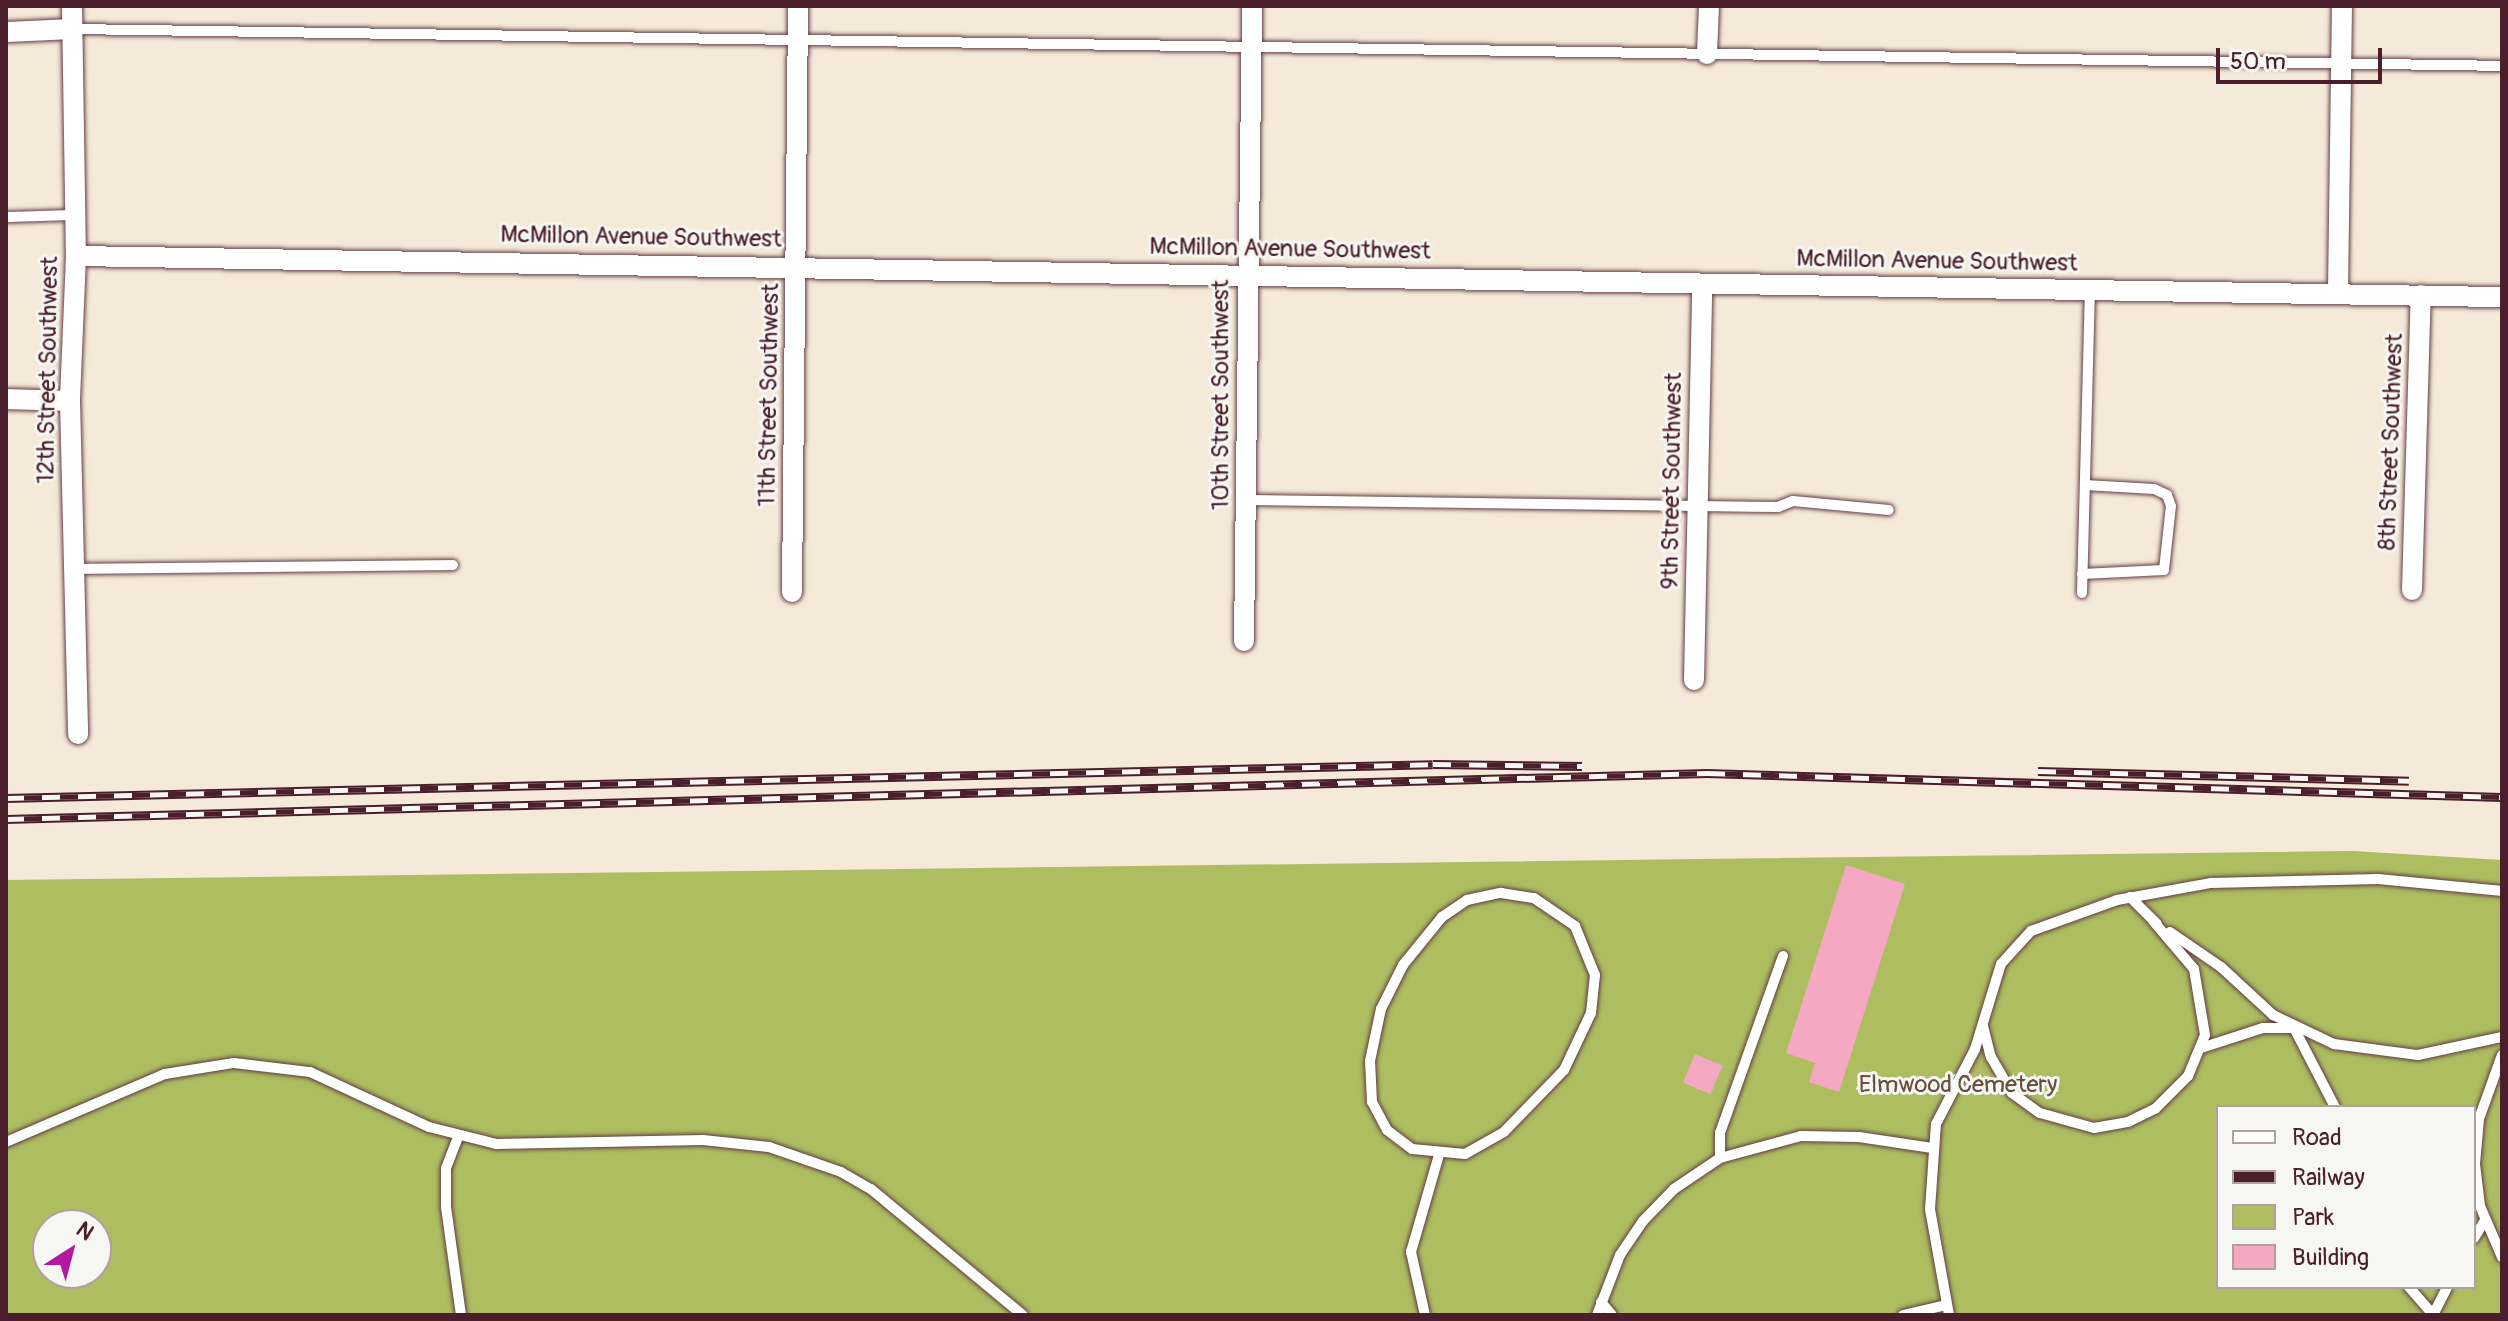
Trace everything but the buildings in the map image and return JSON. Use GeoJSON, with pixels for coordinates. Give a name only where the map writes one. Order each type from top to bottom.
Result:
{"type":"FeatureCollection","features":[{"type":"Feature","properties":{"kind":"street","name":"12th Street Southwest"},"geometry":{"type":"LineString","coordinates":[[72,6],[76,256],[70,401],[78,734]]}},
{"type":"Feature","properties":{"kind":"street","name":"11th Street Southwest"},"geometry":{"type":"LineString","coordinates":[[792,592],[798,265],[798,6]]}},
{"type":"Feature","properties":{"kind":"street","name":"10th Street Southwest"},"geometry":{"type":"LineString","coordinates":[[1244,641],[1252,6]]}},
{"type":"Feature","properties":{"kind":"street"},"geometry":{"type":"LineString","coordinates":[[1707,54],[1709,6]]}},
{"type":"Feature","properties":{"kind":"street"},"geometry":{"type":"LineString","coordinates":[[2338,291],[2342,6]]}},
{"type":"Feature","properties":{"kind":"street"},"geometry":{"type":"LineString","coordinates":[[6,32],[73,29]]}},
{"type":"Feature","properties":{"kind":"street","name":"McMillon Avenue Southwest"},"geometry":{"type":"LineString","coordinates":[[76,256],[798,265],[1702,284],[2338,291],[2502,297]]}},
{"type":"Feature","properties":{"kind":"street","name":"9th Street Southwest"},"geometry":{"type":"LineString","coordinates":[[1694,680],[1702,284]]}},
{"type":"Feature","properties":{"kind":"street","name":"8th Street Southwest"},"geometry":{"type":"LineString","coordinates":[[2412,590],[2421,295]]}},
{"type":"Feature","properties":{"kind":"street"},"geometry":{"type":"LineString","coordinates":[[6,399],[70,401]]}},
{"type":"Feature","properties":{"kind":"lane"},"geometry":{"type":"LineString","coordinates":[[73,29],[2502,66]]}},
{"type":"Feature","properties":{"kind":"lane"},"geometry":{"type":"LineString","coordinates":[[6,217],[75,215]]}},
{"type":"Feature","properties":{"kind":"lane"},"geometry":{"type":"LineString","coordinates":[[2082,593],[2090,288]]}},
{"type":"Feature","properties":{"kind":"lane"},"geometry":{"type":"LineString","coordinates":[[2082,574],[2164,570],[2171,506],[2167,495],[2154,489],[2085,485]]}},
{"type":"Feature","properties":{"kind":"lane"},"geometry":{"type":"LineString","coordinates":[[1247,500],[1778,507],[1793,501],[1889,510]]}},
{"type":"Feature","properties":{"kind":"lane"},"geometry":{"type":"LineString","coordinates":[[72,569],[453,565]]}},
{"type":"Feature","properties":{"kind":"lane"},"geometry":{"type":"LineString","coordinates":[[1947,1310],[1930,1209],[1932,1148],[1942,1107],[1983,1024],[1994,978],[2020,940],[2056,918],[2130,897],[2211,883],[2378,879],[2502,891]]}},
{"type":"Feature","properties":{"kind":"lane"},"geometry":{"type":"LineString","coordinates":[[1501,893],[1534,898],[1565,916],[1585,942],[1595,975],[1591,1013],[1564,1070],[1525,1115],[1479,1148],[1439,1155],[1398,1141],[1372,1102],[1370,1061],[1381,1009],[1415,948],[1452,908],[1501,893]]}},
{"type":"Feature","properties":{"kind":"lane"},"geometry":{"type":"LineString","coordinates":[[1983,1024],[1991,1057],[2012,1093],[2058,1122],[2085,1127],[2110,1126],[2155,1109],[2188,1076],[2201,1048],[2204,1006],[2197,978],[2181,949],[2130,897]]}},
{"type":"Feature","properties":{"kind":"lane"},"geometry":{"type":"LineString","coordinates":[[2154,922],[2221,967],[2294,1028],[2334,1044],[2396,1055],[2502,1037]]}},
{"type":"Feature","properties":{"kind":"lane"},"geometry":{"type":"LineString","coordinates":[[1720,1158],[1720,1133],[1783,956]]}},
{"type":"Feature","properties":{"kind":"lane"},"geometry":{"type":"LineString","coordinates":[[2201,1048],[2263,1028],[2294,1028]]}},
{"type":"Feature","properties":{"kind":"lane"},"geometry":{"type":"LineString","coordinates":[[2294,1028],[2334,1105]]}},
{"type":"Feature","properties":{"kind":"lane"},"geometry":{"type":"LineString","coordinates":[[2502,1055],[2484,1099],[2476,1140],[2484,1222],[2502,1257]]}},
{"type":"Feature","properties":{"kind":"lane"},"geometry":{"type":"LineString","coordinates":[[6,1142],[165,1074],[234,1063],[310,1072],[458,1137],[534,1146],[740,1142],[809,1159],[871,1189],[1023,1315]]}},
{"type":"Feature","properties":{"kind":"lane"},"geometry":{"type":"LineString","coordinates":[[1597,1315],[1620,1255],[1643,1221],[1674,1189],[1720,1158],[1801,1136],[1859,1137],[1932,1148]]}},
{"type":"Feature","properties":{"kind":"lane"},"geometry":{"type":"LineString","coordinates":[[458,1137],[446,1168],[446,1207],[461,1315]]}},
{"type":"Feature","properties":{"kind":"lane"},"geometry":{"type":"LineString","coordinates":[[1425,1315],[1413,1278],[1411,1252],[1439,1155]]}},
{"type":"Feature","properties":{"kind":"lane"},"geometry":{"type":"LineString","coordinates":[[2476,1235],[2484,1222]]}},
{"type":"Feature","properties":{"kind":"lane"},"geometry":{"type":"LineString","coordinates":[[2411,1289],[2433,1315],[2446,1289]]}},
{"type":"Feature","properties":{"kind":"lane"},"geometry":{"type":"LineString","coordinates":[[1601,1302],[1612,1315]]}},
{"type":"Feature","properties":{"kind":"lane"},"geometry":{"type":"LineString","coordinates":[[1903,1315],[1947,1310]]}},
{"type":"Feature","properties":{"kind":"lane"},"geometry":{"type":"LineString","coordinates":[[1933,1315],[1947,1310]]}},
{"type":"Feature","properties":{"kind":"green space","name":"Elmwood Cemetery"},"geometry":{"type":"Polygon","coordinates":[[[2353,851],[2502,860],[2502,1315],[6,1315],[6,880],[2353,851]]]}},
{"type":"Feature","properties":{"kind":"railway"},"geometry":{"type":"LineString","coordinates":[[6,798],[1433,764],[1582,766]]}},
{"type":"Feature","properties":{"kind":"railway"},"geometry":{"type":"LineString","coordinates":[[2038,771],[2409,781]]}},
{"type":"Feature","properties":{"kind":"railway"},"geometry":{"type":"LineString","coordinates":[[6,819],[1707,773],[2502,797]]}}]}
